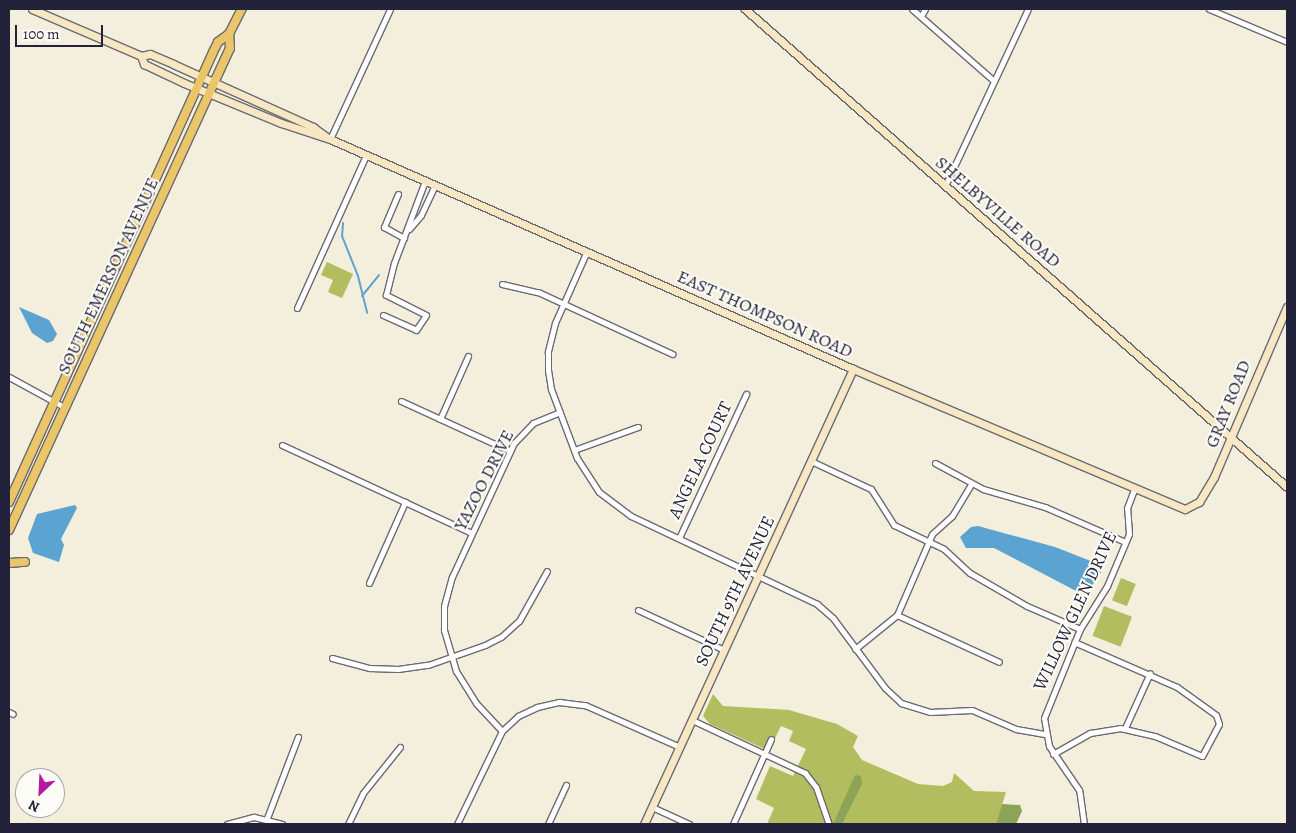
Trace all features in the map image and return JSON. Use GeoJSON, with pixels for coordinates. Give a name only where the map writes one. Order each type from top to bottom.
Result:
{"type":"FeatureCollection","features":[{"type":"Feature","properties":{"kind":"main road","name":"EAST THOMPSON ROAD"},"geometry":{"type":"LineString","coordinates":[[32,9],[141,56],[150,54],[213,84],[314,127],[330,139]]}},
{"type":"Feature","properties":{"kind":"main road","name":"SOUTH EMERSON AVENUE"},"geometry":{"type":"LineString","coordinates":[[9,502],[201,77],[218,42],[229,34],[242,9]]}},
{"type":"Feature","properties":{"kind":"main road","name":"SHELBYVILLE ROAD"},"geometry":{"type":"LineString","coordinates":[[745,9],[1231,438]]}},
{"type":"Feature","properties":{"kind":"main road","name":"SOUTH EMERSON AVENUE"},"geometry":{"type":"LineString","coordinates":[[9,530],[230,48],[229,34]]}},
{"type":"Feature","properties":{"kind":"main road","name":"EAST THOMPSON ROAD"},"geometry":{"type":"LineString","coordinates":[[141,56],[144,64],[282,123],[330,139],[852,369],[1134,490],[1176,506],[1191,508]]}},
{"type":"Feature","properties":{"kind":"main road","name":"GRAY ROAD"},"geometry":{"type":"LineString","coordinates":[[1191,508],[1203,498],[1287,307]]}},
{"type":"Feature","properties":{"kind":"main road","name":"SOUTH 9TH AVENUE"},"geometry":{"type":"LineString","coordinates":[[644,824],[852,369]]}},
{"type":"Feature","properties":{"kind":"main road"},"geometry":{"type":"LineString","coordinates":[[1231,438],[1287,487]]}},
{"type":"Feature","properties":{"kind":"main road"},"geometry":{"type":"LineString","coordinates":[[9,563],[25,562]]}},
{"type":"Feature","properties":{"kind":"street"},"geometry":{"type":"LineString","coordinates":[[330,139],[390,9]]}},
{"type":"Feature","properties":{"kind":"street"},"geometry":{"type":"LineString","coordinates":[[912,9],[994,80]]}},
{"type":"Feature","properties":{"kind":"street"},"geometry":{"type":"LineString","coordinates":[[921,16],[925,9]]}},
{"type":"Feature","properties":{"kind":"street"},"geometry":{"type":"LineString","coordinates":[[946,186],[1028,9]]}},
{"type":"Feature","properties":{"kind":"street"},"geometry":{"type":"LineString","coordinates":[[1209,9],[1287,42]]}},
{"type":"Feature","properties":{"kind":"street"},"geometry":{"type":"LineString","coordinates":[[297,308],[366,155]]}},
{"type":"Feature","properties":{"kind":"street"},"geometry":{"type":"LineString","coordinates":[[383,315],[417,330],[426,315],[386,295],[425,181]]}},
{"type":"Feature","properties":{"kind":"street"},"geometry":{"type":"LineString","coordinates":[[408,229],[421,215],[435,185]]}},
{"type":"Feature","properties":{"kind":"street"},"geometry":{"type":"LineString","coordinates":[[398,194],[384,227],[404,238]]}},
{"type":"Feature","properties":{"kind":"street"},"geometry":{"type":"LineString","coordinates":[[587,251],[550,338],[548,360],[552,389],[574,450],[586,475],[606,500],[631,516],[759,574],[823,608],[885,688],[914,708],[935,713],[972,710],[1016,729],[1044,734],[1054,754],[1079,790],[1084,824]]}},
{"type":"Feature","properties":{"kind":"street"},"geometry":{"type":"LineString","coordinates":[[502,284],[538,292],[672,354]]}},
{"type":"Feature","properties":{"kind":"street"},"geometry":{"type":"LineString","coordinates":[[440,419],[468,356]]}},
{"type":"Feature","properties":{"kind":"street"},"geometry":{"type":"LineString","coordinates":[[9,377],[54,399],[64,407]]}},
{"type":"Feature","properties":{"kind":"street","name":"ANGELA COURT"},"geometry":{"type":"LineString","coordinates":[[679,538],[746,394]]}},
{"type":"Feature","properties":{"kind":"street"},"geometry":{"type":"LineString","coordinates":[[401,401],[510,451]]}},
{"type":"Feature","properties":{"kind":"street","name":"YAZOO DRIVE"},"geometry":{"type":"LineString","coordinates":[[502,731],[472,697],[451,658],[444,630],[444,606],[452,577],[510,451],[528,426],[560,412]]}},
{"type":"Feature","properties":{"kind":"street"},"geometry":{"type":"LineString","coordinates":[[574,450],[638,426]]}},
{"type":"Feature","properties":{"kind":"street"},"geometry":{"type":"LineString","coordinates":[[282,445],[472,533]]}},
{"type":"Feature","properties":{"kind":"street"},"geometry":{"type":"LineString","coordinates":[[811,461],[871,489],[894,525],[950,553],[970,573],[1027,606],[1080,629]]}},
{"type":"Feature","properties":{"kind":"street"},"geometry":{"type":"LineString","coordinates":[[935,463],[971,484],[1046,507],[1125,542]]}},
{"type":"Feature","properties":{"kind":"street"},"geometry":{"type":"LineString","coordinates":[[855,649],[897,615],[934,532],[952,516],[971,484]]}},
{"type":"Feature","properties":{"kind":"street","name":"WILLOW GLEN DRIVE"},"geometry":{"type":"LineString","coordinates":[[1044,734],[1046,707],[1080,629],[1107,586],[1129,534],[1127,508],[1134,490]]}},
{"type":"Feature","properties":{"kind":"street"},"geometry":{"type":"LineString","coordinates":[[369,583],[405,502]]}},
{"type":"Feature","properties":{"kind":"street"},"geometry":{"type":"LineString","coordinates":[[332,658],[370,668],[398,669],[451,658],[508,632],[526,612],[548,571]]}},
{"type":"Feature","properties":{"kind":"street"},"geometry":{"type":"LineString","coordinates":[[638,610],[724,650]]}},
{"type":"Feature","properties":{"kind":"street"},"geometry":{"type":"LineString","coordinates":[[897,615],[999,662]]}},
{"type":"Feature","properties":{"kind":"street"},"geometry":{"type":"LineString","coordinates":[[1054,754],[1090,733],[1126,728],[1155,736],[1201,756],[1208,751],[1219,721],[1188,694],[1150,673],[1074,642]]}},
{"type":"Feature","properties":{"kind":"street"},"geometry":{"type":"LineString","coordinates":[[1126,728],[1150,673]]}},
{"type":"Feature","properties":{"kind":"street"},"geometry":{"type":"LineString","coordinates":[[457,824],[502,731],[532,708],[559,702],[575,703],[596,708],[680,747]]}},
{"type":"Feature","properties":{"kind":"street"},"geometry":{"type":"LineString","coordinates":[[692,720],[797,768],[810,778],[829,824]]}},
{"type":"Feature","properties":{"kind":"street"},"geometry":{"type":"LineString","coordinates":[[267,818],[298,737]]}},
{"type":"Feature","properties":{"kind":"street"},"geometry":{"type":"LineString","coordinates":[[734,824],[771,739]]}},
{"type":"Feature","properties":{"kind":"street"},"geometry":{"type":"LineString","coordinates":[[348,824],[363,793],[400,747]]}},
{"type":"Feature","properties":{"kind":"street"},"geometry":{"type":"LineString","coordinates":[[548,824],[566,785]]}},
{"type":"Feature","properties":{"kind":"street"},"geometry":{"type":"LineString","coordinates":[[652,807],[689,824]]}},
{"type":"Feature","properties":{"kind":"street"},"geometry":{"type":"LineString","coordinates":[[227,824],[243,818],[267,818],[282,824]]}},
{"type":"Feature","properties":{"kind":"green space"},"geometry":{"type":"Polygon","coordinates":[[[327,262],[353,274],[342,298],[328,292],[333,280],[321,275],[327,262]]]}},
{"type":"Feature","properties":{"kind":"green space"},"geometry":{"type":"Polygon","coordinates":[[[1121,578],[1136,584],[1127,606],[1112,600],[1121,578]]]}},
{"type":"Feature","properties":{"kind":"green space"},"geometry":{"type":"Polygon","coordinates":[[[1104,606],[1132,617],[1121,647],[1093,636],[1104,606]]]}},
{"type":"Feature","properties":{"kind":"green space"},"geometry":{"type":"Polygon","coordinates":[[[713,694],[723,706],[789,710],[837,724],[858,736],[853,747],[862,760],[918,784],[943,786],[952,782],[954,773],[974,791],[1006,792],[996,824],[767,824],[774,808],[756,799],[770,766],[793,776],[806,749],[789,741],[793,731],[781,726],[769,751],[710,724],[703,716],[713,694]]]}},
{"type":"Feature","properties":{"kind":"green space"},"geometry":{"type":"Polygon","coordinates":[[[855,775],[861,776],[862,784],[842,824],[833,824],[855,775]]]}},
{"type":"Feature","properties":{"kind":"green space"},"geometry":{"type":"Polygon","coordinates":[[[1002,804],[1020,805],[1022,811],[1016,824],[996,824],[1002,804]]]}},
{"type":"Feature","properties":{"kind":"water"},"geometry":{"type":"Polygon","coordinates":[[[19,307],[49,320],[57,334],[53,341],[47,343],[32,333],[19,307]]]}},
{"type":"Feature","properties":{"kind":"water"},"geometry":{"type":"Polygon","coordinates":[[[75,505],[77,508],[61,539],[64,545],[59,562],[33,553],[28,538],[37,514],[75,505]]]}},
{"type":"Feature","properties":{"kind":"water"},"geometry":{"type":"Polygon","coordinates":[[[978,526],[1055,547],[1101,565],[1102,571],[1088,591],[1076,591],[994,548],[966,548],[960,537],[971,527],[978,526]]]}},
{"type":"Feature","properties":{"kind":"waterway"},"geometry":{"type":"LineString","coordinates":[[343,223],[342,236],[358,276],[367,313]]}},
{"type":"Feature","properties":{"kind":"waterway"},"geometry":{"type":"LineString","coordinates":[[362,296],[379,275]]}}]}
